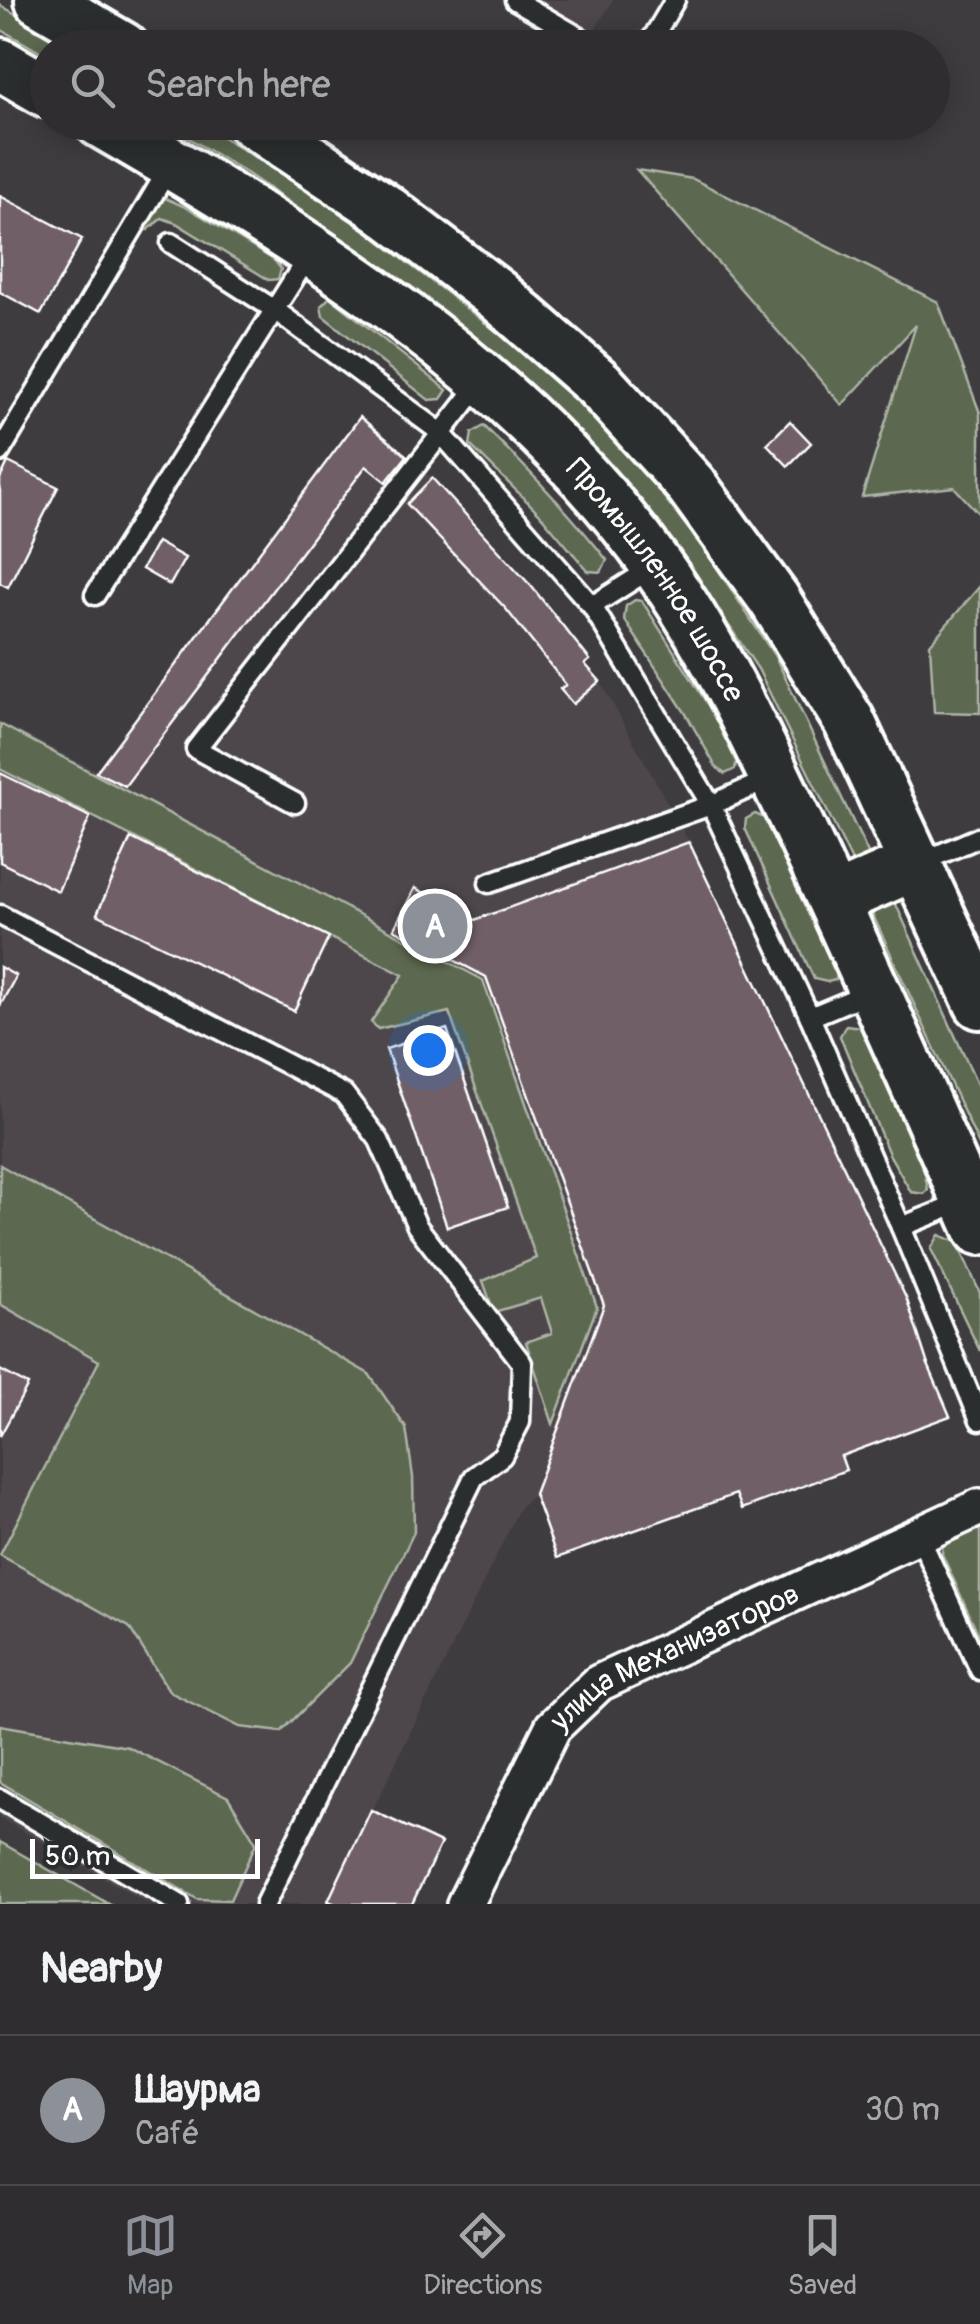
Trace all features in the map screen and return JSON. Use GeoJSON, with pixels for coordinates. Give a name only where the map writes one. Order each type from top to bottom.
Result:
{"type":"FeatureCollection","features":[{"type":"Feature","properties":{"kind":"main road"},"geometry":{"type":"LineString","coordinates":[[41,0],[92,30]]}},
{"type":"Feature","properties":{"kind":"main road"},"geometry":{"type":"LineString","coordinates":[[0,64],[30,82]]}},
{"type":"Feature","properties":{"kind":"main road","name":"Промышленное шоссе"},"geometry":{"type":"LineString","coordinates":[[131,140],[312,250],[484,380],[552,444],[656,565],[700,634],[775,777],[974,1215]]}},
{"type":"Feature","properties":{"kind":"main road"},"geometry":{"type":"LineString","coordinates":[[280,140],[384,209],[498,294],[599,384],[691,484],[774,598],[848,721],[980,1002]]}},
{"type":"Feature","properties":{"kind":"main road"},"geometry":{"type":"LineString","coordinates":[[834,900],[916,864]]}},
{"type":"Feature","properties":{"kind":"street","name":"улица Механизаторов"},"geometry":{"type":"LineString","coordinates":[[466,1904],[553,1726],[598,1683],[980,1507]]}},
{"type":"Feature","properties":{"kind":"lane"},"geometry":{"type":"LineString","coordinates":[[515,0],[567,30]]}},
{"type":"Feature","properties":{"kind":"lane"},"geometry":{"type":"LineString","coordinates":[[657,30],[675,0]]}},
{"type":"Feature","properties":{"kind":"lane"},"geometry":{"type":"LineString","coordinates":[[0,452],[172,164]]}},
{"type":"Feature","properties":{"kind":"lane"},"geometry":{"type":"LineString","coordinates":[[171,243],[275,310],[440,432],[592,606],[711,805],[902,1227],[980,1420]]}},
{"type":"Feature","properties":{"kind":"lane"},"geometry":{"type":"LineString","coordinates":[[96,595],[312,250]]}},
{"type":"Feature","properties":{"kind":"lane"},"geometry":{"type":"LineString","coordinates":[[295,803],[196,749],[484,380]]}},
{"type":"Feature","properties":{"kind":"lane"},"geometry":{"type":"LineString","coordinates":[[592,606],[656,565]]}},
{"type":"Feature","properties":{"kind":"lane"},"geometry":{"type":"LineString","coordinates":[[489,883],[711,805],[775,777]]}},
{"type":"Feature","properties":{"kind":"lane"},"geometry":{"type":"LineString","coordinates":[[916,864],[980,837]]}},
{"type":"Feature","properties":{"kind":"lane"},"geometry":{"type":"LineString","coordinates":[[0,915],[344,1094],[379,1140],[417,1226],[522,1364],[520,1422],[502,1456],[474,1477],[265,1904]]}},
{"type":"Feature","properties":{"kind":"lane"},"geometry":{"type":"LineString","coordinates":[[810,1017],[874,990]]}},
{"type":"Feature","properties":{"kind":"lane"},"geometry":{"type":"LineString","coordinates":[[902,1227],[974,1215]]}},
{"type":"Feature","properties":{"kind":"lane"},"geometry":{"type":"LineString","coordinates":[[918,1533],[980,1670]]}},
{"type":"Feature","properties":{"kind":"lane"},"geometry":{"type":"LineString","coordinates":[[0,1799],[180,1904]]}},
{"type":"Feature","properties":{"kind":"shaded area"},"geometry":{"type":"Polygon","coordinates":[[[540,0],[613,0],[592,30],[540,0]]]}},
{"type":"Feature","properties":{"kind":"shaded area"},"geometry":{"type":"Polygon","coordinates":[[[360,417],[432,478],[532,587],[590,660],[586,665],[600,681],[689,842],[860,1200],[907,1300],[950,1416],[841,1456],[846,1470],[742,1509],[735,1494],[557,1558],[534,1495],[520,1507],[327,1904],[149,1904],[0,1818],[0,722],[97,771],[360,417]]]}},
{"type":"Feature","properties":{"kind":"green space"},"geometry":{"type":"Polygon","coordinates":[[[0,5],[43,30],[30,30],[30,46],[0,29],[0,5]]]}},
{"type":"Feature","properties":{"kind":"green space"},"geometry":{"type":"Polygon","coordinates":[[[192,140],[228,140],[350,218],[506,339],[579,404],[645,473],[706,551],[776,658],[872,862],[855,868],[758,669],[688,565],[629,487],[563,419],[419,292],[192,140]]]}},
{"type":"Feature","properties":{"kind":"green space"},"geometry":{"type":"Polygon","coordinates":[[[637,170],[693,179],[938,302],[980,413],[980,515],[954,487],[862,497],[916,325],[842,405],[637,170]]]}},
{"type":"Feature","properties":{"kind":"green space"},"geometry":{"type":"Polygon","coordinates":[[[165,198],[274,260],[281,269],[278,279],[269,280],[176,223],[162,218],[148,230],[139,226],[158,201],[165,198]]]}},
{"type":"Feature","properties":{"kind":"green space"},"geometry":{"type":"Polygon","coordinates":[[[330,297],[447,390],[441,399],[429,400],[323,316],[321,306],[330,297]]]}},
{"type":"Feature","properties":{"kind":"green space"},"geometry":{"type":"Polygon","coordinates":[[[484,426],[548,491],[607,560],[601,572],[588,571],[539,513],[470,445],[472,433],[484,426]]]}},
{"type":"Feature","properties":{"kind":"green space"},"geometry":{"type":"Polygon","coordinates":[[[980,586],[980,713],[934,712],[930,644],[980,586]]]}},
{"type":"Feature","properties":{"kind":"green space"},"geometry":{"type":"Polygon","coordinates":[[[635,600],[642,601],[710,708],[737,760],[735,769],[725,774],[716,767],[624,619],[626,606],[635,600]]]}},
{"type":"Feature","properties":{"kind":"green space"},"geometry":{"type":"Polygon","coordinates":[[[0,724],[483,980],[597,1307],[553,1424],[526,1342],[552,1333],[541,1298],[494,1312],[483,1281],[536,1258],[449,1012],[378,1029],[371,1022],[403,975],[0,769],[0,724]]]}},
{"type":"Feature","properties":{"kind":"green space"},"geometry":{"type":"Polygon","coordinates":[[[755,814],[767,819],[837,973],[836,980],[814,979],[745,828],[746,819],[755,814]]]}},
{"type":"Feature","properties":{"kind":"green space"},"geometry":{"type":"Polygon","coordinates":[[[894,900],[980,1091],[980,1147],[871,911],[894,900]]]}},
{"type":"Feature","properties":{"kind":"green space"},"geometry":{"type":"Polygon","coordinates":[[[846,1025],[860,1027],[924,1169],[928,1190],[924,1194],[911,1192],[889,1154],[840,1036],[846,1025]]]}},
{"type":"Feature","properties":{"kind":"green space"},"geometry":{"type":"Polygon","coordinates":[[[0,1165],[369,1374],[406,1428],[413,1477],[414,1532],[350,1663],[281,1732],[240,1727],[170,1692],[129,1627],[0,1555],[99,1361],[0,1304],[0,1165]]]}},
{"type":"Feature","properties":{"kind":"green space"},"geometry":{"type":"Polygon","coordinates":[[[939,1235],[957,1242],[980,1293],[980,1351],[931,1249],[939,1235]]]}},
{"type":"Feature","properties":{"kind":"green space"},"geometry":{"type":"Polygon","coordinates":[[[980,1524],[980,1638],[942,1554],[943,1540],[980,1524]]]}},
{"type":"Feature","properties":{"kind":"green space"},"geometry":{"type":"Polygon","coordinates":[[[0,1725],[128,1747],[228,1797],[256,1843],[230,1900],[197,1899],[0,1782],[0,1725]]]}},
{"type":"Feature","properties":{"kind":"green space"},"geometry":{"type":"Polygon","coordinates":[[[0,1842],[109,1904],[0,1904],[0,1842]]]}},
{"type":"Feature","properties":{"kind":"building"},"geometry":{"type":"Polygon","coordinates":[[[0,196],[82,239],[41,314],[0,292],[0,196]]]}},
{"type":"Feature","properties":{"kind":"building"},"geometry":{"type":"Polygon","coordinates":[[[360,417],[407,456],[386,482],[366,466],[125,786],[96,772],[360,417]]]}},
{"type":"Feature","properties":{"kind":"building"},"geometry":{"type":"Polygon","coordinates":[[[790,421],[811,443],[788,466],[767,444],[790,421]]]}},
{"type":"Feature","properties":{"kind":"building"},"geometry":{"type":"Polygon","coordinates":[[[8,462],[58,487],[8,587],[0,583],[0,479],[8,462]]]}},
{"type":"Feature","properties":{"kind":"building"},"geometry":{"type":"Polygon","coordinates":[[[432,478],[532,587],[590,660],[585,664],[600,681],[573,704],[560,689],[566,685],[506,609],[407,504],[432,478]]]}},
{"type":"Feature","properties":{"kind":"building"},"geometry":{"type":"Polygon","coordinates":[[[157,542],[185,558],[170,585],[142,569],[157,542]]]}},
{"type":"Feature","properties":{"kind":"building"},"geometry":{"type":"Polygon","coordinates":[[[0,773],[90,817],[58,891],[0,862],[0,773]]]}},
{"type":"Feature","properties":{"kind":"building"},"geometry":{"type":"Polygon","coordinates":[[[131,838],[329,937],[294,1011],[97,914],[131,838]]]}},
{"type":"Feature","properties":{"kind":"building"},"geometry":{"type":"Polygon","coordinates":[[[689,842],[907,1300],[950,1416],[841,1456],[846,1470],[742,1509],[736,1494],[557,1558],[534,1494],[604,1305],[486,977],[394,929],[415,888],[475,920],[689,842]]]}},
{"type":"Feature","properties":{"kind":"building"},"geometry":{"type":"Polygon","coordinates":[[[0,967],[16,976],[0,1006],[0,967]]]}},
{"type":"Feature","properties":{"kind":"building"},"geometry":{"type":"Polygon","coordinates":[[[447,1029],[508,1207],[447,1227],[386,1049],[447,1029]]]}},
{"type":"Feature","properties":{"kind":"building"},"geometry":{"type":"Polygon","coordinates":[[[0,1370],[28,1385],[0,1436],[0,1370]]]}},
{"type":"Feature","properties":{"kind":"building"},"geometry":{"type":"Polygon","coordinates":[[[371,1810],[441,1843],[412,1904],[328,1901],[371,1810]]]}},
{"type":"Feature","properties":{"kind":"place","name":"Шаурма"},"geometry":{"type":"Point","coordinates":[435,926]}}]}
